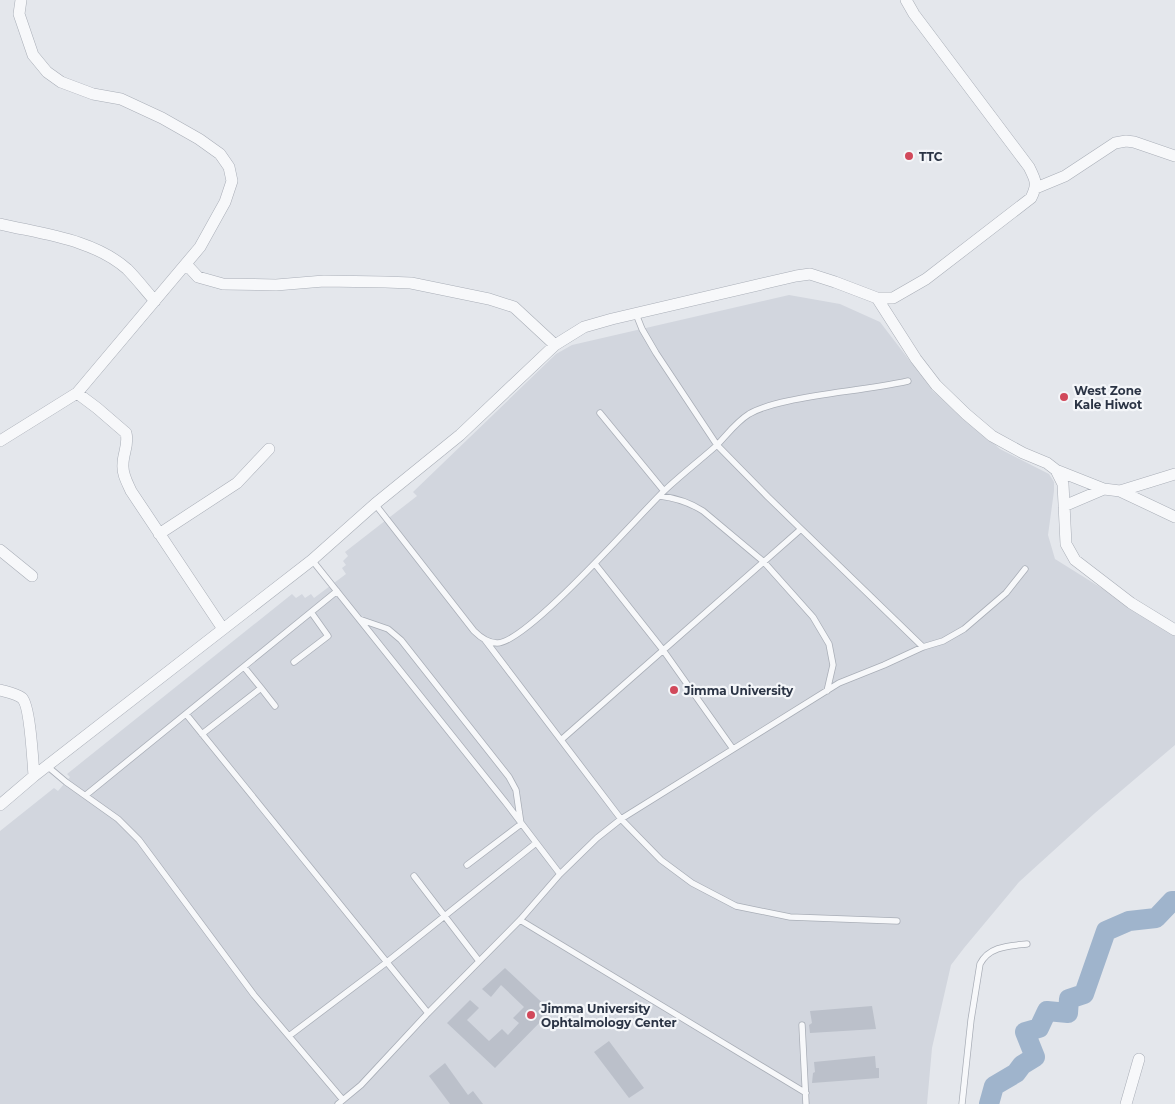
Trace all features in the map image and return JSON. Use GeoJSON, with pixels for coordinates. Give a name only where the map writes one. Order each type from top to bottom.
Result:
{"type":"FeatureCollection","features":[{"type":"Feature","properties":{"kind":"street"},"geometry":{"type":"LineString","coordinates":[[0,442],[77,393],[200,247],[225,202],[232,181],[229,167],[220,154],[199,139],[162,118],[121,99],[93,94],[61,82],[46,72],[33,55],[19,14],[21,0]]}},
{"type":"Feature","properties":{"kind":"street"},"geometry":{"type":"LineString","coordinates":[[0,805],[34,776],[312,560],[375,504],[460,435],[554,345],[584,327],[810,274],[877,298],[893,298],[926,279],[1031,198],[1036,188],[1036,181],[1029,167],[914,14],[906,0]]}},
{"type":"Feature","properties":{"kind":"street"},"geometry":{"type":"LineString","coordinates":[[1036,188],[1065,176],[1115,143],[1134,142],[1175,156]]}},
{"type":"Feature","properties":{"kind":"street"},"geometry":{"type":"LineString","coordinates":[[0,224],[69,240],[100,251],[126,269],[155,301]]}},
{"type":"Feature","properties":{"kind":"street"},"geometry":{"type":"LineString","coordinates":[[186,264],[198,277],[223,284],[411,283],[489,299],[514,307],[554,345]]}},
{"type":"Feature","properties":{"kind":"street"},"geometry":{"type":"LineString","coordinates":[[877,298],[916,359],[936,385],[992,436],[1023,453],[1047,463],[1056,470],[1104,489],[1120,491],[1175,517]]}},
{"type":"Feature","properties":{"kind":"street"},"geometry":{"type":"LineString","coordinates":[[77,393],[126,433],[127,447],[123,462],[123,472],[131,491],[223,629]]}},
{"type":"Feature","properties":{"kind":"street"},"geometry":{"type":"LineString","coordinates":[[159,534],[237,482],[269,449]]}},
{"type":"Feature","properties":{"kind":"street"},"geometry":{"type":"LineString","coordinates":[[1056,470],[1063,484],[1066,544],[1075,560],[1131,603],[1175,630]]}},
{"type":"Feature","properties":{"kind":"street"},"geometry":{"type":"LineString","coordinates":[[1120,491],[1175,474]]}},
{"type":"Feature","properties":{"kind":"street"},"geometry":{"type":"LineString","coordinates":[[1064,506],[1104,489]]}},
{"type":"Feature","properties":{"kind":"street"},"geometry":{"type":"LineString","coordinates":[[0,550],[32,576]]}},
{"type":"Feature","properties":{"kind":"street"},"geometry":{"type":"LineString","coordinates":[[0,690],[22,698],[25,702],[34,776]]}},
{"type":"Feature","properties":{"kind":"street"},"geometry":{"type":"LineString","coordinates":[[1126,1104],[1139,1059]]}},
{"type":"Feature","properties":{"kind":"lane"},"geometry":{"type":"LineString","coordinates":[[636,314],[642,329],[656,353],[717,445],[923,647]]}},
{"type":"Feature","properties":{"kind":"lane"},"geometry":{"type":"LineString","coordinates":[[485,640],[498,644],[514,636],[537,618],[595,564],[662,493],[717,445],[747,415],[762,407],[830,392],[908,381]]}},
{"type":"Feature","properties":{"kind":"lane"},"geometry":{"type":"LineString","coordinates":[[600,413],[662,493],[693,504],[717,522],[764,562],[813,617],[830,644],[833,665],[826,691]]}},
{"type":"Feature","properties":{"kind":"lane"},"geometry":{"type":"LineString","coordinates":[[375,504],[474,631],[485,640],[622,819],[661,860],[692,883],[736,906],[790,918],[898,921]]}},
{"type":"Feature","properties":{"kind":"lane"},"geometry":{"type":"LineString","coordinates":[[561,740],[802,529]]}},
{"type":"Feature","properties":{"kind":"lane"},"geometry":{"type":"LineString","coordinates":[[312,560],[560,874]]}},
{"type":"Feature","properties":{"kind":"lane"},"geometry":{"type":"LineString","coordinates":[[595,564],[663,650],[733,749]]}},
{"type":"Feature","properties":{"kind":"lane"},"geometry":{"type":"LineString","coordinates":[[47,766],[118,819],[140,840],[254,995],[341,1102],[361,1085],[596,838],[622,819],[839,683],[884,666],[923,647],[943,641],[964,629],[1006,593],[1025,569]]}},
{"type":"Feature","properties":{"kind":"lane"},"geometry":{"type":"LineString","coordinates":[[86,795],[337,592]]}},
{"type":"Feature","properties":{"kind":"lane"},"geometry":{"type":"LineString","coordinates":[[294,662],[328,636],[311,612]]}},
{"type":"Feature","properties":{"kind":"lane"},"geometry":{"type":"LineString","coordinates":[[359,619],[388,629],[401,640],[509,777],[516,790],[521,824]]}},
{"type":"Feature","properties":{"kind":"lane"},"geometry":{"type":"LineString","coordinates":[[244,667],[275,706]]}},
{"type":"Feature","properties":{"kind":"lane"},"geometry":{"type":"LineString","coordinates":[[202,734],[261,688]]}},
{"type":"Feature","properties":{"kind":"lane"},"geometry":{"type":"LineString","coordinates":[[186,714],[428,1013]]}},
{"type":"Feature","properties":{"kind":"lane"},"geometry":{"type":"LineString","coordinates":[[466,865],[521,824]]}},
{"type":"Feature","properties":{"kind":"lane"},"geometry":{"type":"LineString","coordinates":[[289,1036],[387,962],[536,843]]}},
{"type":"Feature","properties":{"kind":"lane"},"geometry":{"type":"LineString","coordinates":[[414,876],[480,961]]}},
{"type":"Feature","properties":{"kind":"lane"},"geometry":{"type":"LineString","coordinates":[[520,920],[806,1093]]}},
{"type":"Feature","properties":{"kind":"lane"},"geometry":{"type":"LineString","coordinates":[[962,1104],[971,1020],[980,964],[984,956],[1000,948],[1027,944]]}},
{"type":"Feature","properties":{"kind":"lane"},"geometry":{"type":"LineString","coordinates":[[802,1025],[806,1104]]}},
{"type":"Feature","properties":{"kind":"shaded area","name":"Jimma University"},"geometry":{"type":"Polygon","coordinates":[[[789,295],[840,304],[880,322],[933,391],[1000,449],[1049,474],[1054,482],[1054,491],[1048,535],[1055,559],[1175,634],[1175,745],[1095,813],[1019,882],[951,965],[932,1048],[927,1104],[0,1104],[0,831],[54,788],[58,791],[70,777],[67,774],[292,594],[296,598],[302,594],[305,598],[311,594],[314,598],[346,574],[342,568],[346,565],[343,561],[348,556],[345,552],[417,496],[413,492],[556,354],[572,345],[789,295]]]}},
{"type":"Feature","properties":{"kind":"building","name":"Jimma University Ophtalmology Center"},"geometry":{"type":"Polygon","coordinates":[[[505,968],[551,1011],[495,1068],[447,1023],[470,1000],[479,1008],[467,1020],[489,1041],[502,1029],[508,1035],[519,1023],[513,1018],[524,1007],[501,985],[491,997],[482,989],[505,968]]]}},
{"type":"Feature","properties":{"kind":"building"},"geometry":{"type":"Polygon","coordinates":[[[872,1006],[876,1029],[810,1033],[809,1025],[812,1023],[810,1011],[872,1006]]]}},
{"type":"Feature","properties":{"kind":"building"},"geometry":{"type":"Polygon","coordinates":[[[609,1041],[644,1088],[629,1098],[594,1052],[609,1041]]]}},
{"type":"Feature","properties":{"kind":"building"},"geometry":{"type":"Polygon","coordinates":[[[875,1056],[876,1068],[879,1068],[879,1078],[812,1083],[813,1073],[815,1072],[814,1062],[875,1056]]]}},
{"type":"Feature","properties":{"kind":"building"},"geometry":{"type":"Polygon","coordinates":[[[445,1063],[468,1095],[473,1091],[483,1104],[450,1104],[429,1076],[445,1063]]]}},
{"type":"Feature","properties":{"kind":"waterway"},"geometry":{"type":"LineString","coordinates":[[989,1104],[994,1086],[1016,1073],[1022,1065],[1035,1057],[1025,1032],[1039,1028],[1047,1011],[1068,1013],[1069,999],[1084,994],[1106,931],[1129,921],[1156,918],[1172,901],[1175,901]]}},
{"type":"Feature","properties":{"kind":"place","name":"TTC"},"geometry":{"type":"Point","coordinates":[909,156]}},
{"type":"Feature","properties":{"kind":"place","name":"West Zone Kale Hiwot"},"geometry":{"type":"Point","coordinates":[1064,397]}},
{"type":"Feature","properties":{"kind":"place","name":"Jimma University"},"geometry":{"type":"Point","coordinates":[674,690]}},
{"type":"Feature","properties":{"kind":"place","name":"Jimma University Ophtalmology Center"},"geometry":{"type":"Point","coordinates":[531,1015]}}]}
